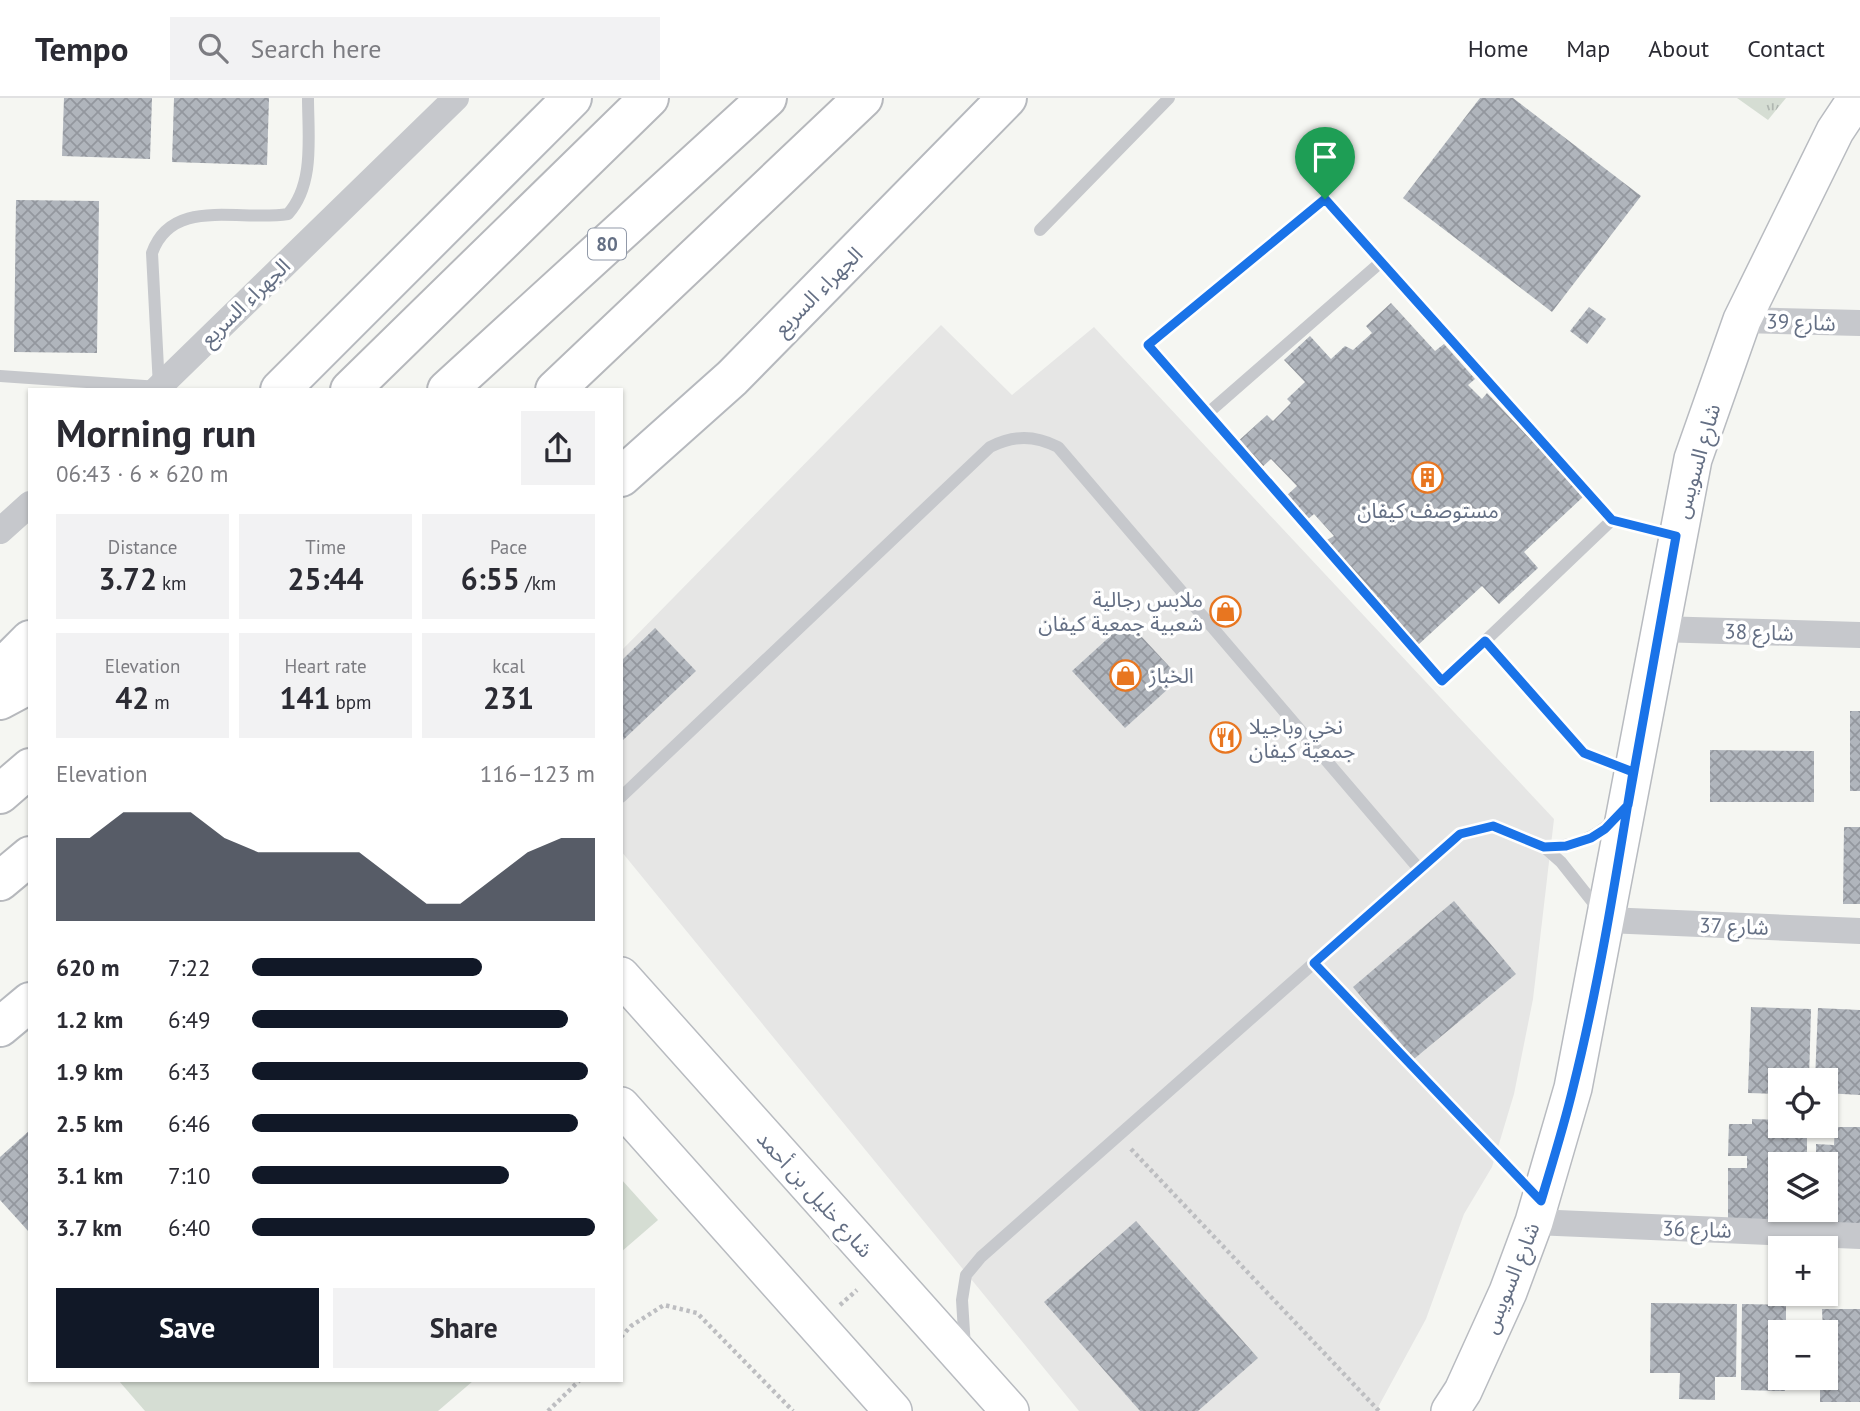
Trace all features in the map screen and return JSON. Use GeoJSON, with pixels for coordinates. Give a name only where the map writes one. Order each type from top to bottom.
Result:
{"type":"FeatureCollection","features":[{"type":"Feature","properties":{"kind":"main road"},"geometry":{"type":"LineString","coordinates":[[282,388],[572,98]]}},
{"type":"Feature","properties":{"kind":"main road"},"geometry":{"type":"LineString","coordinates":[[352,388],[649,98]]}},
{"type":"Feature","properties":{"kind":"main road","name":"80"},"geometry":{"type":"LineString","coordinates":[[449,388],[767,98]]}},
{"type":"Feature","properties":{"kind":"main road"},"geometry":{"type":"LineString","coordinates":[[557,388],[863,98]]}},
{"type":"Feature","properties":{"kind":"main road","name":"الجهراء السريع"},"geometry":{"type":"LineString","coordinates":[[623,475],[732,378],[1007,98]]}},
{"type":"Feature","properties":{"kind":"main road"},"geometry":{"type":"LineString","coordinates":[[0,670],[28,642]]}},
{"type":"Feature","properties":{"kind":"main road"},"geometry":{"type":"LineString","coordinates":[[0,700],[28,685]]}},
{"type":"Feature","properties":{"kind":"main road"},"geometry":{"type":"LineString","coordinates":[[0,794],[28,770]]}},
{"type":"Feature","properties":{"kind":"main road"},"geometry":{"type":"LineString","coordinates":[[0,881],[28,858]]}},
{"type":"Feature","properties":{"kind":"main road"},"geometry":{"type":"LineString","coordinates":[[0,1027],[28,1004]]}},
{"type":"Feature","properties":{"kind":"street","name":"الجهراء السريع"},"geometry":{"type":"LineString","coordinates":[[159,388],[456,98]]}},
{"type":"Feature","properties":{"kind":"street","name":"شارع السويس"},"geometry":{"type":"LineString","coordinates":[[1450,1411],[1463,1391],[1508,1292],[1538,1212],[1573,1088],[1607,920],[1658,629],[1693,459],[1742,320],[1835,131],[1857,98]]}},
{"type":"Feature","properties":{"kind":"street","name":"39 شارع"},"geometry":{"type":"LineString","coordinates":[[1742,320],[1860,323]]}},
{"type":"Feature","properties":{"kind":"street"},"geometry":{"type":"LineString","coordinates":[[0,531],[28,506]]}},
{"type":"Feature","properties":{"kind":"street","name":"شارع 38"},"geometry":{"type":"LineString","coordinates":[[1658,629],[1860,635]]}},
{"type":"Feature","properties":{"kind":"street","name":"شارع 37"},"geometry":{"type":"LineString","coordinates":[[1607,920],[1860,931]]}},
{"type":"Feature","properties":{"kind":"street","name":"شارع خليل بن أحمد"},"geometry":{"type":"LineString","coordinates":[[623,978],[1010,1411]]}},
{"type":"Feature","properties":{"kind":"street"},"geometry":{"type":"LineString","coordinates":[[623,1108],[893,1411]]}},
{"type":"Feature","properties":{"kind":"street","name":"شارع 36"},"geometry":{"type":"LineString","coordinates":[[1538,1212],[1860,1236]]}},
{"type":"Feature","properties":{"kind":"lane"},"geometry":{"type":"LineString","coordinates":[[158,388],[152,253],[158,236],[167,226],[182,219],[288,214],[298,204],[307,167],[308,98]]}},
{"type":"Feature","properties":{"kind":"lane"},"geometry":{"type":"LineString","coordinates":[[1040,230],[1169,98]]}},
{"type":"Feature","properties":{"kind":"lane"},"geometry":{"type":"LineString","coordinates":[[1612,520],[1442,681],[1148,345],[1325,199],[1612,520],[1676,536]]}},
{"type":"Feature","properties":{"kind":"lane"},"geometry":{"type":"LineString","coordinates":[[1208,413],[1381,262]]}},
{"type":"Feature","properties":{"kind":"lane"},"geometry":{"type":"LineString","coordinates":[[0,376],[146,388]]}},
{"type":"Feature","properties":{"kind":"lane"},"geometry":{"type":"LineString","coordinates":[[623,795],[990,447],[1017,437],[1031,437],[1058,447],[1420,870]]}},
{"type":"Feature","properties":{"kind":"lane"},"geometry":{"type":"LineString","coordinates":[[1485,641],[1584,753],[1631,788],[1605,829],[1591,838],[1566,846],[1544,847]]}},
{"type":"Feature","properties":{"kind":"lane"},"geometry":{"type":"LineString","coordinates":[[965,1362],[962,1300],[966,1275],[981,1257],[1460,834],[1493,826],[1544,847],[1561,862],[1607,920]]}},
{"type":"Feature","properties":{"kind":"path"},"geometry":{"type":"LineString","coordinates":[[1314,963],[1538,1212]]}},
{"type":"Feature","properties":{"kind":"path"},"geometry":{"type":"LineString","coordinates":[[1119,1136],[1379,1411]]}},
{"type":"Feature","properties":{"kind":"path"},"geometry":{"type":"LineString","coordinates":[[817,1326],[881,1268]]}},
{"type":"Feature","properties":{"kind":"path"},"geometry":{"type":"LineString","coordinates":[[623,1335],[631,1326],[664,1305],[697,1313],[793,1411]]}},
{"type":"Feature","properties":{"kind":"path"},"geometry":{"type":"LineString","coordinates":[[548,1411],[578,1382]]}},
{"type":"Feature","properties":{"kind":"shaded area"},"geometry":{"type":"Polygon","coordinates":[[[941,325],[1012,395],[1094,327],[1554,819],[1533,999],[1514,1094],[1492,1167],[1464,1214],[1426,1319],[1376,1411],[1079,1411],[623,853],[623,649],[941,325]]]}},
{"type":"Feature","properties":{"kind":"green space"},"geometry":{"type":"Polygon","coordinates":[[[1737,98],[1786,98],[1768,120],[1737,98]]]}},
{"type":"Feature","properties":{"kind":"green space"},"geometry":{"type":"Polygon","coordinates":[[[623,1181],[658,1220],[623,1250],[623,1181]]]}},
{"type":"Feature","properties":{"kind":"green space"},"geometry":{"type":"Polygon","coordinates":[[[120,1382],[472,1382],[438,1411],[145,1411],[120,1382]]]}},
{"type":"Feature","properties":{"kind":"building"},"geometry":{"type":"Polygon","coordinates":[[[64,98],[152,98],[150,159],[62,156],[64,98]]]}},
{"type":"Feature","properties":{"kind":"building"},"geometry":{"type":"Polygon","coordinates":[[[174,98],[269,98],[267,165],[172,162],[174,98]]]}},
{"type":"Feature","properties":{"kind":"building"},"geometry":{"type":"Polygon","coordinates":[[[1480,98],[1513,98],[1641,196],[1552,312],[1403,198],[1480,98]]]}},
{"type":"Feature","properties":{"kind":"building"},"geometry":{"type":"Polygon","coordinates":[[[16,200],[99,201],[97,353],[14,352],[16,200]]]}},
{"type":"Feature","properties":{"kind":"building","name":"مستوصف كيفان"},"geometry":{"type":"Polygon","coordinates":[[[1391,303],[1435,351],[1444,344],[1475,379],[1468,385],[1482,399],[1487,393],[1584,496],[1524,552],[1538,568],[1499,604],[1482,586],[1418,645],[1323,542],[1334,536],[1314,514],[1307,520],[1285,497],[1297,486],[1271,459],[1259,470],[1235,444],[1267,415],[1273,421],[1291,403],[1287,399],[1305,382],[1284,360],[1310,336],[1331,359],[1345,346],[1353,350],[1372,333],[1366,326],[1391,303]]]}},
{"type":"Feature","properties":{"kind":"building"},"geometry":{"type":"Polygon","coordinates":[[[1589,307],[1606,319],[1587,344],[1570,331],[1589,307]]]}},
{"type":"Feature","properties":{"kind":"building","name":"الخباز"},"geometry":{"type":"Polygon","coordinates":[[[1127,621],[1180,678],[1125,728],[1072,671],[1127,621]]]}},
{"type":"Feature","properties":{"kind":"building"},"geometry":{"type":"Polygon","coordinates":[[[655,628],[696,671],[623,740],[623,659],[655,628]]]}},
{"type":"Feature","properties":{"kind":"building"},"geometry":{"type":"Polygon","coordinates":[[[1850,711],[1860,711],[1860,791],[1850,791],[1850,711]]]}},
{"type":"Feature","properties":{"kind":"building"},"geometry":{"type":"Polygon","coordinates":[[[1710,750],[1814,751],[1814,802],[1710,802],[1710,750]]]}},
{"type":"Feature","properties":{"kind":"building"},"geometry":{"type":"Polygon","coordinates":[[[1844,827],[1860,827],[1860,904],[1843,904],[1844,827]]]}},
{"type":"Feature","properties":{"kind":"building"},"geometry":{"type":"Polygon","coordinates":[[[1454,901],[1516,974],[1414,1059],[1353,987],[1454,901]]]}},
{"type":"Feature","properties":{"kind":"building"},"geometry":{"type":"Polygon","coordinates":[[[1751,1007],[1811,1009],[1809,1068],[1768,1068],[1768,1094],[1748,1093],[1751,1007]]]}},
{"type":"Feature","properties":{"kind":"building"},"geometry":{"type":"Polygon","coordinates":[[[1818,1008],[1860,1010],[1860,1095],[1838,1094],[1838,1068],[1816,1068],[1818,1008]]]}},
{"type":"Feature","properties":{"kind":"building"},"geometry":{"type":"Polygon","coordinates":[[[1752,1119],[1768,1120],[1768,1138],[1807,1138],[1807,1152],[1768,1152],[1768,1222],[1728,1221],[1728,1168],[1747,1168],[1747,1156],[1728,1156],[1729,1124],[1752,1124],[1752,1119]]]}},
{"type":"Feature","properties":{"kind":"building"},"geometry":{"type":"Polygon","coordinates":[[[1838,1127],[1860,1127],[1860,1224],[1815,1223],[1838,1222],[1838,1152],[1816,1152],[1816,1144],[1834,1145],[1834,1138],[1838,1138],[1838,1127]]]}},
{"type":"Feature","properties":{"kind":"building"},"geometry":{"type":"Polygon","coordinates":[[[28,1132],[28,1231],[0,1200],[0,1157],[28,1132]]]}},
{"type":"Feature","properties":{"kind":"building"},"geometry":{"type":"Polygon","coordinates":[[[1136,1221],[1258,1358],[1198,1411],[1140,1411],[1044,1302],[1136,1221]]]}},
{"type":"Feature","properties":{"kind":"building"},"geometry":{"type":"Polygon","coordinates":[[[1651,1303],[1737,1304],[1736,1377],[1715,1377],[1715,1400],[1679,1399],[1680,1373],[1650,1373],[1651,1303]]]}},
{"type":"Feature","properties":{"kind":"building"},"geometry":{"type":"Polygon","coordinates":[[[1742,1304],[1786,1306],[1786,1320],[1768,1320],[1768,1390],[1785,1391],[1741,1390],[1742,1304]]]}},
{"type":"Feature","properties":{"kind":"building"},"geometry":{"type":"Polygon","coordinates":[[[1822,1309],[1860,1309],[1860,1402],[1820,1402],[1820,1390],[1838,1390],[1838,1320],[1822,1320],[1822,1309]]]}},
{"type":"Feature","properties":{"kind":"place","name":"مستوصف كيفان"},"geometry":{"type":"Point","coordinates":[1428,478]}},
{"type":"Feature","properties":{"kind":"place","name":"ملابس رجالية شعبية جمعية كيفان"},"geometry":{"type":"Point","coordinates":[1226,611]}},
{"type":"Feature","properties":{"kind":"place","name":"الخباز"},"geometry":{"type":"Point","coordinates":[1126,675]}},
{"type":"Feature","properties":{"kind":"place","name":"نخي وباجيلا جمعية كيفان"},"geometry":{"type":"Point","coordinates":[1226,738]}},
{"type":"Feature","properties":{"kind":"route"},"geometry":{"type":"LineString","coordinates":[[1325,199],[1148,345],[1442,681],[1485,641],[1584,753],[1633,772],[1628,805],[1607,920],[1573,1088],[1541,1201],[1314,963],[1460,834],[1493,826],[1544,847],[1566,846],[1591,838],[1605,829],[1628,805],[1676,536],[1612,520],[1325,199]]}}]}
